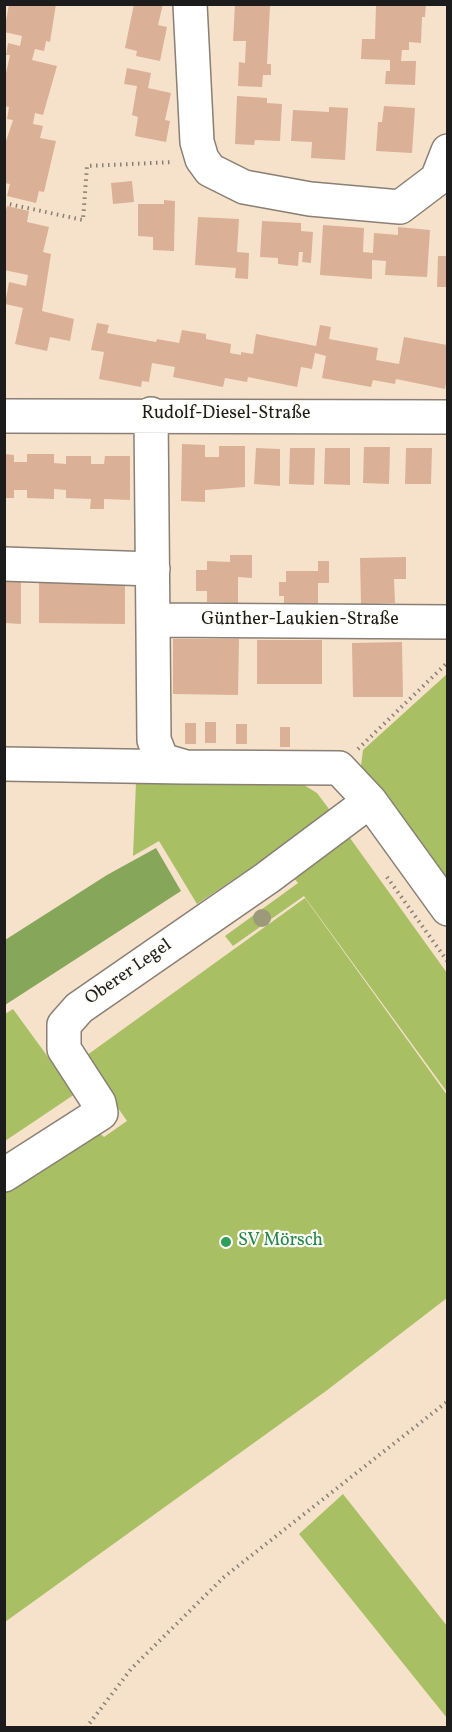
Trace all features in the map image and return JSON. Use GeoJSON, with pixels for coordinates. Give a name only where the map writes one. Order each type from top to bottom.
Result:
{"type":"FeatureCollection","features":[{"type":"Feature","properties":{"kind":"street"},"geometry":{"type":"LineString","coordinates":[[190,4],[196,142],[202,159],[210,170],[244,187],[310,199],[400,207],[437,179],[447,151]]}},
{"type":"Feature","properties":{"kind":"street"},"geometry":{"type":"LineString","coordinates":[[151,414],[154,740],[162,760],[186,767]]}},
{"type":"Feature","properties":{"kind":"street","name":"Rudolf-Diesel-Straße"},"geometry":{"type":"LineString","coordinates":[[4,416],[151,414],[447,417]]}},
{"type":"Feature","properties":{"kind":"street"},"geometry":{"type":"LineString","coordinates":[[4,564],[153,569]]}},
{"type":"Feature","properties":{"kind":"street","name":"Günther-Laukien-Straße"},"geometry":{"type":"LineString","coordinates":[[153,620],[447,622]]}},
{"type":"Feature","properties":{"kind":"street"},"geometry":{"type":"LineString","coordinates":[[4,764],[339,768],[370,801],[447,909]]}},
{"type":"Feature","properties":{"kind":"street","name":"Oberer Legel"},"geometry":{"type":"LineString","coordinates":[[4,1175],[101,1113],[99,1103],[64,1049],[64,1025],[79,1008],[267,878],[370,801]]}},
{"type":"Feature","properties":{"kind":"path"},"geometry":{"type":"LineString","coordinates":[[4,202],[83,220],[87,166],[202,159]]}},
{"type":"Feature","properties":{"kind":"path"},"geometry":{"type":"LineString","coordinates":[[339,768],[447,662]]}},
{"type":"Feature","properties":{"kind":"path"},"geometry":{"type":"LineString","coordinates":[[86,1728],[132,1668],[224,1577],[447,1401]]}},
{"type":"Feature","properties":{"kind":"green space"},"geometry":{"type":"Polygon","coordinates":[[[447,674],[447,886],[361,766],[363,750],[447,674]]]}},
{"type":"Feature","properties":{"kind":"green space"},"geometry":{"type":"Polygon","coordinates":[[[136,782],[304,785],[317,793],[332,813],[197,904],[159,841],[133,856],[136,782]]]}},
{"type":"Feature","properties":{"kind":"green space"},"geometry":{"type":"Polygon","coordinates":[[[339,836],[350,838],[447,973],[447,1092],[304,896],[233,946],[225,936],[298,883],[288,871],[339,836]]]}},
{"type":"Feature","properties":{"kind":"green space"},"geometry":{"type":"Polygon","coordinates":[[[156,848],[181,891],[5,1005],[5,940],[107,875],[156,848]]]}},
{"type":"Feature","properties":{"kind":"green space","name":"SV Mörsch"},"geometry":{"type":"Polygon","coordinates":[[[305,898],[447,1095],[447,1298],[326,1391],[5,1622],[5,1186],[95,1129],[104,1137],[127,1121],[83,1058],[305,898]]]}},
{"type":"Feature","properties":{"kind":"green space"},"geometry":{"type":"Polygon","coordinates":[[[13,1009],[75,1094],[5,1141],[5,1014],[13,1009]]]}},
{"type":"Feature","properties":{"kind":"green space"},"geometry":{"type":"Polygon","coordinates":[[[343,1494],[447,1626],[447,1718],[299,1534],[343,1494]]]}},
{"type":"Feature","properties":{"kind":"building"},"geometry":{"type":"Polygon","coordinates":[[[9,4],[56,4],[50,42],[46,41],[44,51],[35,49],[32,60],[57,66],[43,115],[35,113],[33,124],[43,126],[40,138],[56,141],[44,192],[39,191],[36,203],[7,196],[10,184],[5,183],[5,144],[13,120],[7,119],[9,107],[4,106],[4,82],[10,55],[6,55],[8,43],[20,46],[22,36],[4,32],[9,4]]]}},
{"type":"Feature","properties":{"kind":"building"},"geometry":{"type":"Polygon","coordinates":[[[134,4],[163,4],[158,25],[167,27],[160,61],[136,56],[137,51],[125,48],[134,4]]]}},
{"type":"Feature","properties":{"kind":"building"},"geometry":{"type":"Polygon","coordinates":[[[235,4],[270,6],[267,64],[271,64],[271,75],[263,75],[262,87],[238,86],[239,62],[245,63],[246,41],[233,41],[235,4]]]}},
{"type":"Feature","properties":{"kind":"building"},"geometry":{"type":"Polygon","coordinates":[[[376,4],[426,4],[425,17],[422,17],[421,43],[409,42],[409,50],[402,50],[401,61],[416,61],[415,85],[385,84],[386,71],[390,71],[390,60],[361,59],[362,39],[375,39],[376,4]]]}},
{"type":"Feature","properties":{"kind":"building"},"geometry":{"type":"Polygon","coordinates":[[[127,68],[151,73],[148,88],[171,93],[165,120],[170,121],[166,142],[135,136],[138,117],[132,115],[137,86],[124,84],[127,68]]]}},
{"type":"Feature","properties":{"kind":"building"},"geometry":{"type":"Polygon","coordinates":[[[237,96],[267,98],[267,103],[282,104],[280,141],[255,140],[254,145],[235,144],[237,96]]]}},
{"type":"Feature","properties":{"kind":"building"},"geometry":{"type":"Polygon","coordinates":[[[384,106],[415,108],[412,153],[376,151],[378,122],[382,122],[384,106]]]}},
{"type":"Feature","properties":{"kind":"building"},"geometry":{"type":"Polygon","coordinates":[[[329,107],[348,108],[345,160],[311,158],[312,142],[291,141],[293,110],[329,112],[329,107]]]}},
{"type":"Feature","properties":{"kind":"building"},"geometry":{"type":"Polygon","coordinates":[[[132,181],[134,202],[113,204],[111,183],[132,181]]]}},
{"type":"Feature","properties":{"kind":"building"},"geometry":{"type":"Polygon","coordinates":[[[164,200],[175,201],[174,251],[153,250],[153,237],[138,236],[138,204],[164,204],[164,200]]]}},
{"type":"Feature","properties":{"kind":"building"},"geometry":{"type":"Polygon","coordinates":[[[7,206],[29,211],[27,222],[49,227],[43,252],[51,254],[42,311],[74,319],[70,341],[50,337],[47,351],[15,344],[23,308],[5,304],[9,282],[26,286],[28,275],[4,270],[4,220],[7,206]]]}},
{"type":"Feature","properties":{"kind":"building"},"geometry":{"type":"Polygon","coordinates":[[[198,217],[239,219],[237,252],[249,253],[248,279],[235,278],[236,268],[195,265],[198,217]]]}},
{"type":"Feature","properties":{"kind":"building"},"geometry":{"type":"Polygon","coordinates":[[[262,221],[301,223],[301,231],[313,232],[311,263],[302,262],[303,252],[299,252],[298,266],[278,264],[278,258],[260,257],[262,221]]]}},
{"type":"Feature","properties":{"kind":"building"},"geometry":{"type":"Polygon","coordinates":[[[323,225],[364,228],[363,252],[373,253],[374,233],[398,235],[398,227],[430,230],[427,277],[385,275],[386,261],[372,260],[372,279],[320,275],[323,225]]]}},
{"type":"Feature","properties":{"kind":"building"},"geometry":{"type":"Polygon","coordinates":[[[438,256],[447,256],[447,287],[437,287],[438,256]]]}},
{"type":"Feature","properties":{"kind":"building"},"geometry":{"type":"Polygon","coordinates":[[[97,323],[109,325],[107,333],[156,342],[157,339],[179,343],[182,330],[206,334],[206,339],[231,344],[230,353],[241,355],[241,352],[253,354],[256,334],[316,346],[320,325],[331,327],[329,339],[378,348],[376,360],[399,364],[404,337],[447,345],[445,389],[396,379],[395,384],[373,380],[371,387],[322,378],[326,356],[315,353],[312,369],[301,367],[297,387],[248,377],[247,382],[225,378],[223,387],[173,377],[175,367],[152,363],[149,382],[142,381],[141,387],[99,379],[104,352],[91,350],[97,323]]]}},
{"type":"Feature","properties":{"kind":"building"},"geometry":{"type":"Polygon","coordinates":[[[182,444],[205,445],[205,457],[219,457],[219,446],[245,446],[245,487],[205,490],[205,502],[181,501],[182,444]]]}},
{"type":"Feature","properties":{"kind":"building"},"geometry":{"type":"Polygon","coordinates":[[[364,447],[390,447],[389,484],[363,483],[364,447]]]}},
{"type":"Feature","properties":{"kind":"building"},"geometry":{"type":"Polygon","coordinates":[[[256,448],[280,449],[280,486],[254,484],[256,448]]]}},
{"type":"Feature","properties":{"kind":"building"},"geometry":{"type":"Polygon","coordinates":[[[290,448],[315,448],[314,485],[289,484],[290,448]]]}},
{"type":"Feature","properties":{"kind":"building"},"geometry":{"type":"Polygon","coordinates":[[[325,448],[350,448],[350,485],[324,484],[325,448]]]}},
{"type":"Feature","properties":{"kind":"building"},"geometry":{"type":"Polygon","coordinates":[[[406,448],[432,448],[431,484],[405,484],[406,448]]]}},
{"type":"Feature","properties":{"kind":"building"},"geometry":{"type":"Polygon","coordinates":[[[4,454],[14,455],[14,462],[27,462],[27,454],[54,454],[54,463],[66,464],[66,456],[91,456],[91,464],[104,464],[105,456],[130,456],[130,500],[104,499],[104,509],[90,509],[91,499],[66,498],[66,490],[54,489],[54,499],[27,498],[27,490],[14,490],[14,498],[4,498],[4,454]]]}},
{"type":"Feature","properties":{"kind":"building"},"geometry":{"type":"Polygon","coordinates":[[[230,555],[252,555],[252,578],[238,577],[238,603],[207,602],[207,591],[196,591],[196,570],[207,570],[207,561],[230,562],[230,555]]]}},
{"type":"Feature","properties":{"kind":"building"},"geometry":{"type":"Polygon","coordinates":[[[406,557],[406,579],[394,579],[395,603],[361,604],[360,558],[406,557]]]}},
{"type":"Feature","properties":{"kind":"building"},"geometry":{"type":"Polygon","coordinates":[[[318,561],[329,561],[329,583],[318,583],[318,607],[284,607],[284,596],[279,596],[279,582],[286,582],[286,571],[318,571],[318,561]]]}},
{"type":"Feature","properties":{"kind":"building"},"geometry":{"type":"Polygon","coordinates":[[[5,579],[21,579],[21,624],[5,623],[5,579]]]}},
{"type":"Feature","properties":{"kind":"building"},"geometry":{"type":"Polygon","coordinates":[[[39,580],[125,581],[125,624],[39,623],[39,580]]]}},
{"type":"Feature","properties":{"kind":"building"},"geometry":{"type":"Polygon","coordinates":[[[173,639],[239,639],[238,695],[173,694],[173,639]]]}},
{"type":"Feature","properties":{"kind":"building"},"geometry":{"type":"Polygon","coordinates":[[[257,640],[322,640],[322,684],[257,684],[257,640]]]}},
{"type":"Feature","properties":{"kind":"building"},"geometry":{"type":"Polygon","coordinates":[[[402,642],[403,697],[353,697],[352,643],[402,642]]]}},
{"type":"Feature","properties":{"kind":"building"},"geometry":{"type":"Polygon","coordinates":[[[205,722],[216,722],[216,743],[205,743],[205,722]]]}},
{"type":"Feature","properties":{"kind":"building"},"geometry":{"type":"Polygon","coordinates":[[[185,723],[196,723],[196,744],[185,744],[185,723]]]}},
{"type":"Feature","properties":{"kind":"building"},"geometry":{"type":"Polygon","coordinates":[[[236,724],[247,724],[247,744],[236,744],[236,724]]]}},
{"type":"Feature","properties":{"kind":"building"},"geometry":{"type":"Polygon","coordinates":[[[280,727],[290,727],[290,747],[280,747],[280,727]]]}},
{"type":"Feature","properties":{"kind":"place","name":"SV Mörsch"},"geometry":{"type":"Point","coordinates":[226,1242]}}]}
